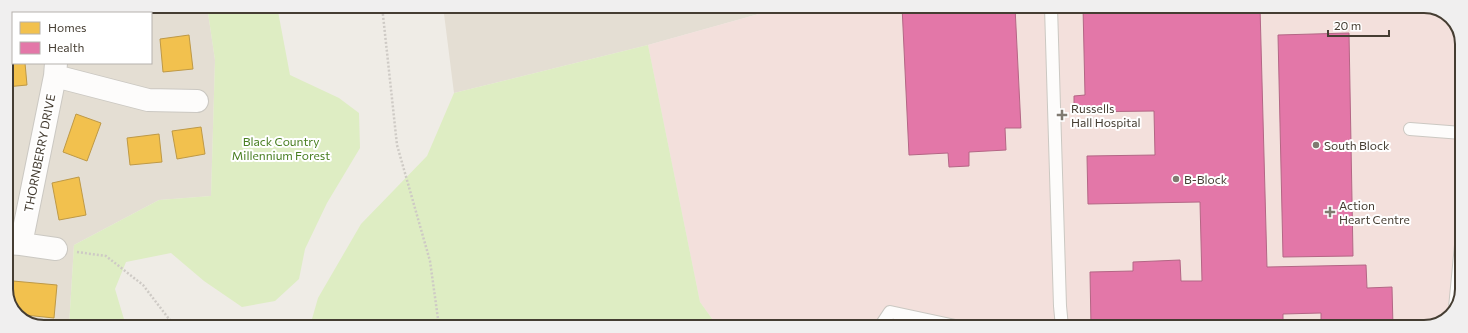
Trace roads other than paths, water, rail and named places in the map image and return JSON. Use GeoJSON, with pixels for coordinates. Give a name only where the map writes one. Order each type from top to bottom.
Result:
{"type":"FeatureCollection","features":[{"type":"Feature","properties":{"kind":"street"},"geometry":{"type":"LineString","coordinates":[[55,69],[148,100],[197,101]]}},
{"type":"Feature","properties":{"kind":"street","name":"THORNBERRY DRIVE"},"geometry":{"type":"LineString","coordinates":[[14,243],[55,69]]}},
{"type":"Feature","properties":{"kind":"street"},"geometry":{"type":"LineString","coordinates":[[14,243],[56,249]]}},
{"type":"Feature","properties":{"kind":"lane"},"geometry":{"type":"LineString","coordinates":[[1051,13],[1062,320]]}},
{"type":"Feature","properties":{"kind":"lane"},"geometry":{"type":"LineString","coordinates":[[1410,129],[1455,132]]}},
{"type":"Feature","properties":{"kind":"lane"},"geometry":{"type":"LineString","coordinates":[[885,320],[890,312],[927,320]]}},
{"type":"Feature","properties":{"kind":"place","name":"Russells Hall Hospital"},"geometry":{"type":"Point","coordinates":[1062,115]}},
{"type":"Feature","properties":{"kind":"place","name":"South Block"},"geometry":{"type":"Point","coordinates":[1316,145]}},
{"type":"Feature","properties":{"kind":"place","name":"B-Block"},"geometry":{"type":"Point","coordinates":[1176,179]}},
{"type":"Feature","properties":{"kind":"place","name":"Action Heart Centre"},"geometry":{"type":"Point","coordinates":[1330,212]}},
{"type":"Feature","properties":{"kind":"park label","name":"Black Country Millennium Forest"},"geometry":{"type":"Point","coordinates":[281,148]}}]}
